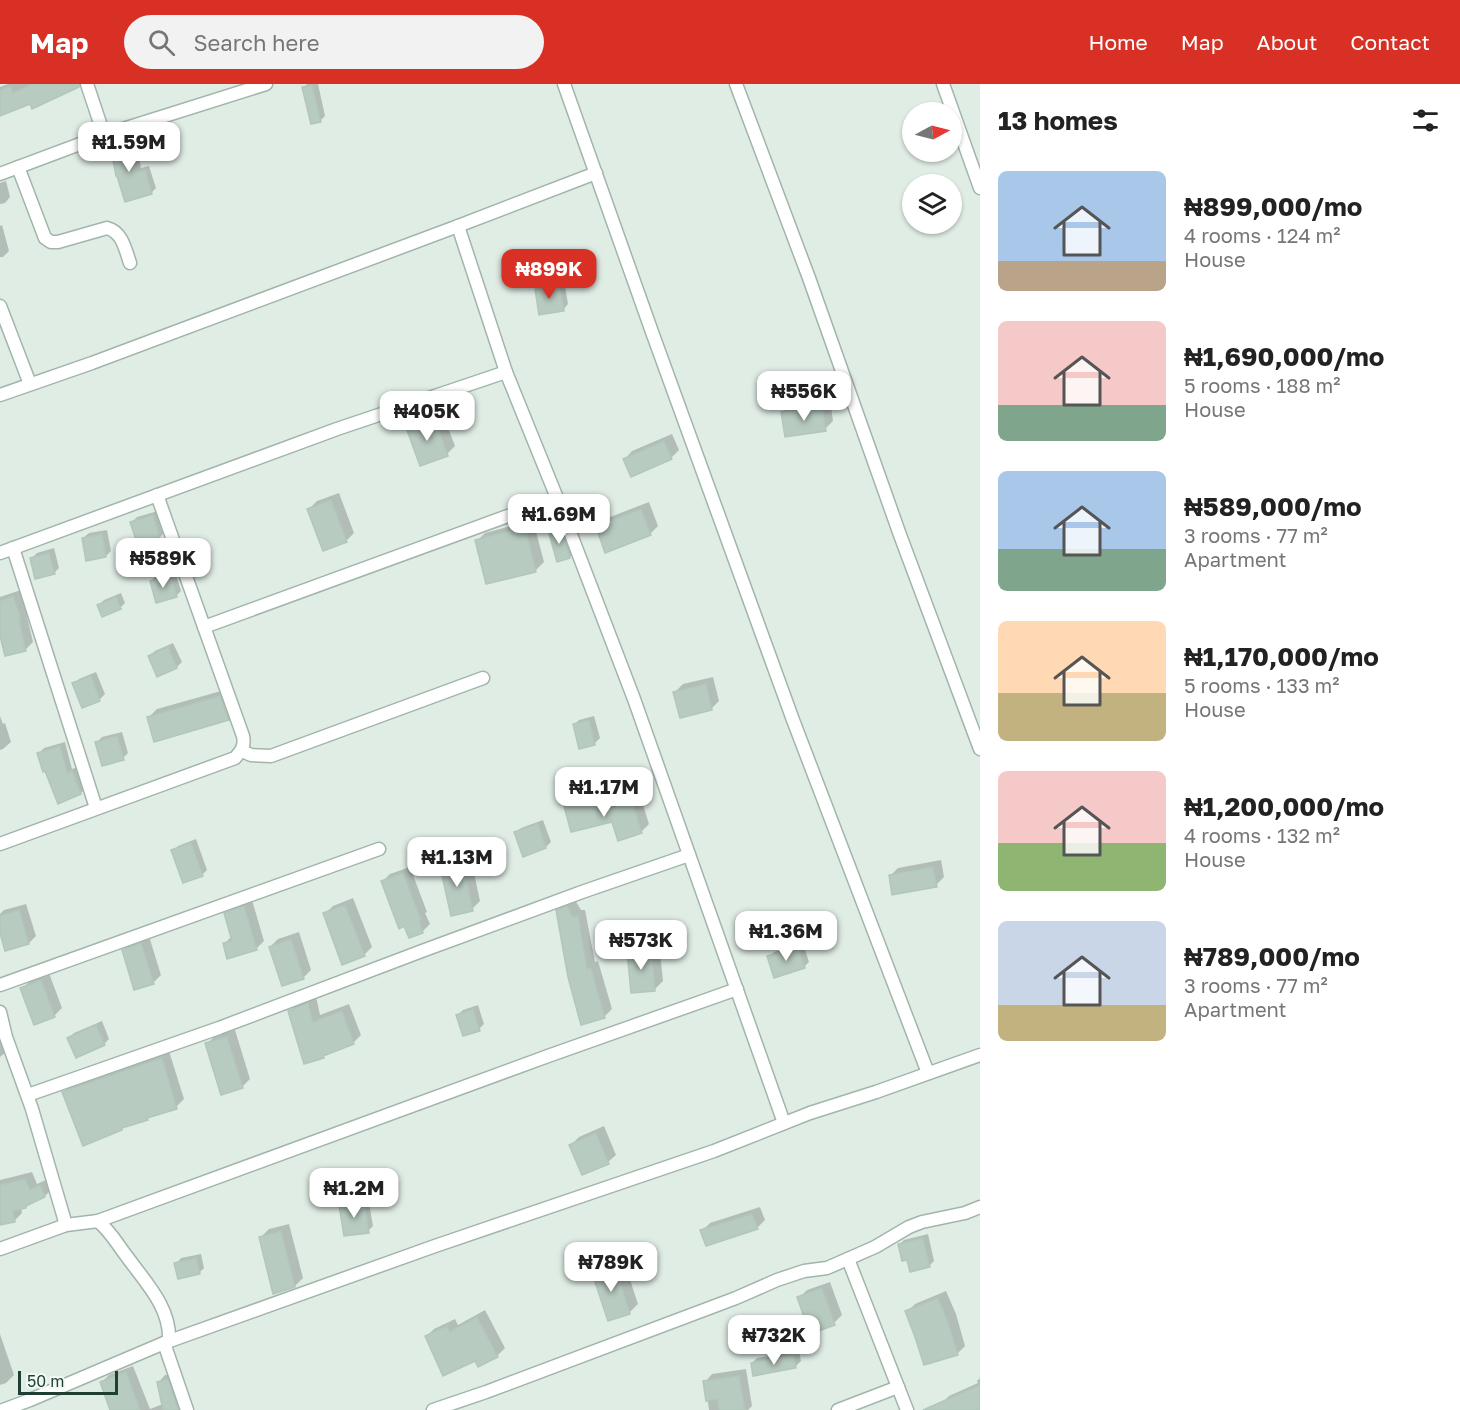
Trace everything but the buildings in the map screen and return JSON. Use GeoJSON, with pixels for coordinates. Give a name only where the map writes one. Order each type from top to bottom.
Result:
{"type":"FeatureCollection","features":[{"type":"Feature","properties":{"kind":"street"},"geometry":{"type":"LineString","coordinates":[[87,84],[104,135]]}},
{"type":"Feature","properties":{"kind":"street"},"geometry":{"type":"LineString","coordinates":[[0,174],[104,135],[244,88],[266,84]]}},
{"type":"Feature","properties":{"kind":"street"},"geometry":{"type":"LineString","coordinates":[[564,84],[793,720],[928,1073]]}},
{"type":"Feature","properties":{"kind":"street"},"geometry":{"type":"LineString","coordinates":[[736,84],[980,749]]}},
{"type":"Feature","properties":{"kind":"street"},"geometry":{"type":"LineString","coordinates":[[943,84],[980,188]]}},
{"type":"Feature","properties":{"kind":"street"},"geometry":{"type":"LineString","coordinates":[[18,167],[45,238],[51,243],[58,242],[106,228],[119,234],[130,262]]}},
{"type":"Feature","properties":{"kind":"street"},"geometry":{"type":"LineString","coordinates":[[0,395],[596,173]]}},
{"type":"Feature","properties":{"kind":"street"},"geometry":{"type":"LineString","coordinates":[[458,226],[506,372],[557,498],[633,699],[784,1123]]}},
{"type":"Feature","properties":{"kind":"street"},"geometry":{"type":"LineString","coordinates":[[0,306],[30,384]]}},
{"type":"Feature","properties":{"kind":"street"},"geometry":{"type":"LineString","coordinates":[[0,553],[337,429],[506,372]]}},
{"type":"Feature","properties":{"kind":"street"},"geometry":{"type":"LineString","coordinates":[[0,844],[235,758],[242,751],[243,736],[157,495]]}},
{"type":"Feature","properties":{"kind":"street"},"geometry":{"type":"LineString","coordinates":[[204,627],[557,498]]}},
{"type":"Feature","properties":{"kind":"street"},"geometry":{"type":"LineString","coordinates":[[13,548],[96,808]]}},
{"type":"Feature","properties":{"kind":"street"},"geometry":{"type":"LineString","coordinates":[[242,751],[251,755],[271,756],[483,678]]}},
{"type":"Feature","properties":{"kind":"street"},"geometry":{"type":"LineString","coordinates":[[0,985],[379,849]]}},
{"type":"Feature","properties":{"kind":"street"},"geometry":{"type":"LineString","coordinates":[[28,1095],[219,1028],[422,951],[688,855]]}},
{"type":"Feature","properties":{"kind":"street"},"geometry":{"type":"LineString","coordinates":[[0,1249],[66,1225],[98,1221],[736,989]]}},
{"type":"Feature","properties":{"kind":"street"},"geometry":{"type":"LineString","coordinates":[[0,1012],[6,1037],[28,1095],[66,1225]]}},
{"type":"Feature","properties":{"kind":"street"},"geometry":{"type":"LineString","coordinates":[[164,1343],[446,1242],[714,1151],[784,1123],[980,1055]]}},
{"type":"Feature","properties":{"kind":"street"},"geometry":{"type":"LineString","coordinates":[[433,1410],[736,1298],[777,1280],[804,1271],[827,1268],[875,1247],[922,1222],[965,1213],[980,1207]]}},
{"type":"Feature","properties":{"kind":"street"},"geometry":{"type":"LineString","coordinates":[[3,1410],[32,1405],[169,1341],[163,1311],[153,1290],[110,1232],[98,1221]]}},
{"type":"Feature","properties":{"kind":"street"},"geometry":{"type":"LineString","coordinates":[[848,1259],[907,1410]]}},
{"type":"Feature","properties":{"kind":"street"},"geometry":{"type":"LineString","coordinates":[[164,1343],[187,1410]]}},
{"type":"Feature","properties":{"kind":"street"},"geometry":{"type":"LineString","coordinates":[[838,1410],[898,1387]]}}]}
